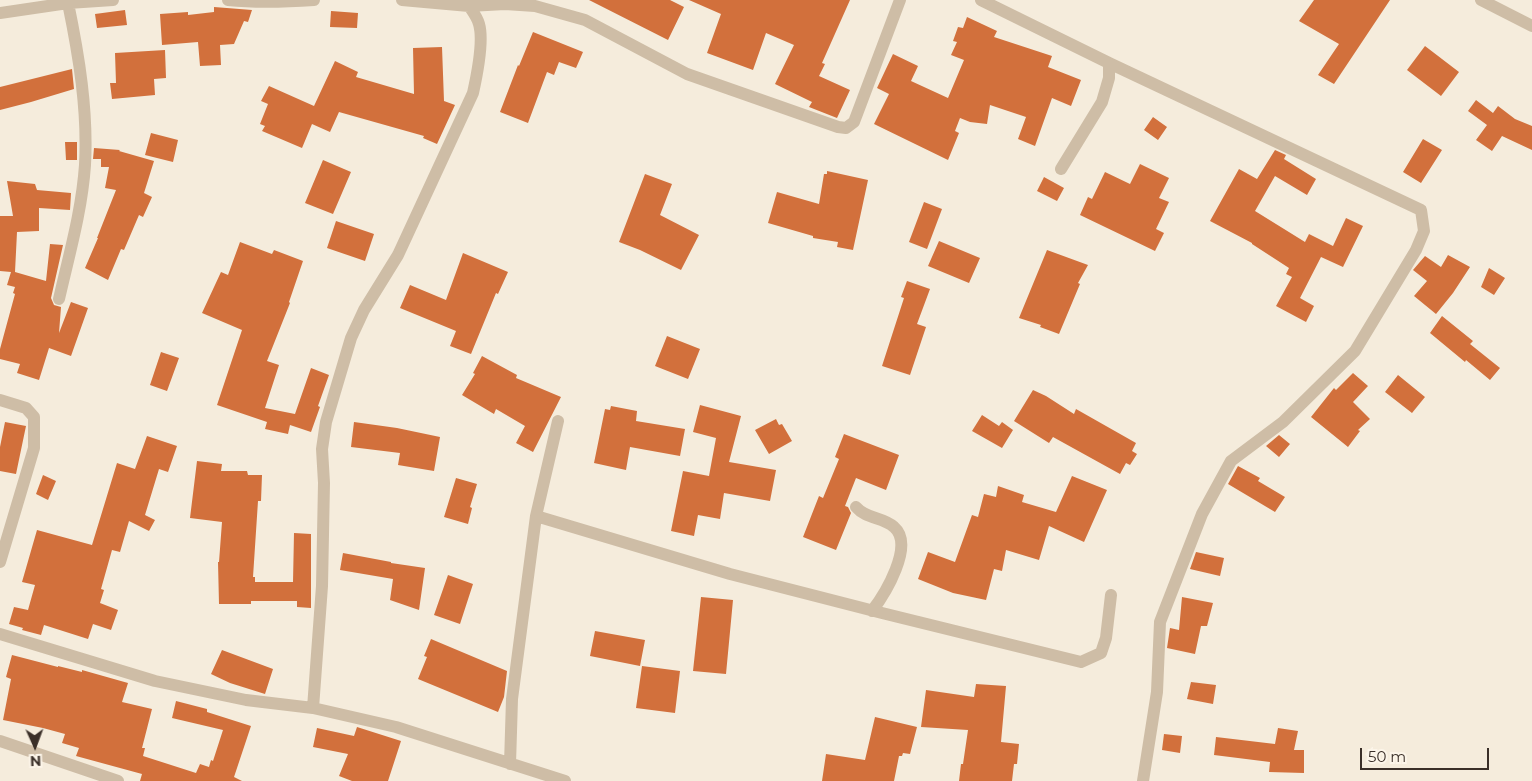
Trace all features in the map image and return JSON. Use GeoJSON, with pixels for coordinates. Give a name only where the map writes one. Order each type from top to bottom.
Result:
{"type":"FeatureCollection","features":[{"type":"Feature","properties":{"kind":"street"},"geometry":{"type":"LineString","coordinates":[[0,13],[68,3],[113,0]]}},
{"type":"Feature","properties":{"kind":"street"},"geometry":{"type":"LineString","coordinates":[[228,0],[278,2],[314,0]]}},
{"type":"Feature","properties":{"kind":"street"},"geometry":{"type":"LineString","coordinates":[[402,0],[469,6],[505,4],[535,6],[585,20],[687,74],[838,128],[846,128],[854,122],[900,0]]}},
{"type":"Feature","properties":{"kind":"street"},"geometry":{"type":"LineString","coordinates":[[981,0],[1109,63],[1421,210],[1424,230],[1416,250],[1355,351],[1283,422],[1232,461],[1202,514],[1160,622],[1158,692],[1143,781]]}},
{"type":"Feature","properties":{"kind":"street"},"geometry":{"type":"LineString","coordinates":[[1481,0],[1532,26]]}},
{"type":"Feature","properties":{"kind":"street"},"geometry":{"type":"LineString","coordinates":[[59,299],[80,205],[85,166],[85,129],[81,76],[68,3]]}},
{"type":"Feature","properties":{"kind":"street"},"geometry":{"type":"LineString","coordinates":[[313,708],[322,586],[324,484],[322,449],[326,422],[352,338],[364,310],[398,255],[473,93],[478,67],[480,24],[469,6]]}},
{"type":"Feature","properties":{"kind":"street"},"geometry":{"type":"LineString","coordinates":[[1061,169],[1102,102],[1109,78],[1109,63]]}},
{"type":"Feature","properties":{"kind":"street"},"geometry":{"type":"LineString","coordinates":[[0,400],[26,408],[34,417],[34,448],[0,562]]}},
{"type":"Feature","properties":{"kind":"street"},"geometry":{"type":"LineString","coordinates":[[510,764],[512,699],[536,516],[558,421]]}},
{"type":"Feature","properties":{"kind":"street"},"geometry":{"type":"LineString","coordinates":[[856,507],[862,513],[893,526],[901,535],[902,547],[892,578],[883,597],[872,611]]}},
{"type":"Feature","properties":{"kind":"street"},"geometry":{"type":"LineString","coordinates":[[536,516],[730,574],[1081,662],[1101,653],[1106,638],[1111,595]]}},
{"type":"Feature","properties":{"kind":"street"},"geometry":{"type":"LineString","coordinates":[[0,634],[155,681],[246,700],[313,708],[396,727],[565,781]]}},
{"type":"Feature","properties":{"kind":"street"},"geometry":{"type":"LineString","coordinates":[[0,741],[118,781]]}},
{"type":"Feature","properties":{"kind":"building"},"geometry":{"type":"Polygon","coordinates":[[[589,0],[670,0],[684,7],[668,40],[589,0]]]}},
{"type":"Feature","properties":{"kind":"building"},"geometry":{"type":"Polygon","coordinates":[[[689,0],[850,0],[822,63],[825,64],[819,76],[850,90],[837,118],[809,107],[812,102],[775,84],[794,45],[766,33],[753,70],[707,53],[721,14],[689,0]]]}},
{"type":"Feature","properties":{"kind":"building"},"geometry":{"type":"Polygon","coordinates":[[[1314,0],[1390,0],[1334,84],[1318,75],[1339,44],[1299,21],[1314,0]]]}},
{"type":"Feature","properties":{"kind":"building"},"geometry":{"type":"Polygon","coordinates":[[[214,7],[252,10],[248,22],[244,21],[234,44],[220,45],[221,65],[200,66],[198,42],[162,45],[160,14],[188,12],[188,15],[214,12],[214,7]]]}},
{"type":"Feature","properties":{"kind":"building"},"geometry":{"type":"Polygon","coordinates":[[[125,10],[127,25],[97,28],[95,14],[125,10]]]}},
{"type":"Feature","properties":{"kind":"building"},"geometry":{"type":"Polygon","coordinates":[[[331,11],[358,13],[357,28],[330,27],[331,11]]]}},
{"type":"Feature","properties":{"kind":"building"},"geometry":{"type":"Polygon","coordinates":[[[967,17],[997,31],[994,37],[1052,56],[1048,67],[1081,80],[1071,106],[1052,98],[1035,146],[1018,139],[1026,117],[990,105],[987,124],[970,122],[960,118],[955,131],[959,133],[948,160],[874,124],[889,94],[877,88],[893,54],[918,66],[911,81],[948,98],[964,60],[951,55],[957,42],[953,41],[958,27],[963,28],[967,17]]]}},
{"type":"Feature","properties":{"kind":"building"},"geometry":{"type":"Polygon","coordinates":[[[533,32],[583,52],[576,68],[559,62],[554,75],[547,72],[528,123],[500,112],[533,32]]]}},
{"type":"Feature","properties":{"kind":"building"},"geometry":{"type":"Polygon","coordinates":[[[1425,46],[1459,72],[1441,96],[1407,70],[1425,46]]]}},
{"type":"Feature","properties":{"kind":"building"},"geometry":{"type":"Polygon","coordinates":[[[442,47],[444,101],[455,105],[437,144],[423,138],[424,136],[339,112],[330,132],[312,124],[302,148],[262,131],[265,126],[260,124],[268,104],[261,101],[269,86],[314,106],[335,61],[358,72],[356,77],[414,94],[413,48],[442,47]]]}},
{"type":"Feature","properties":{"kind":"building"},"geometry":{"type":"Polygon","coordinates":[[[165,50],[166,78],[154,79],[155,95],[112,99],[110,83],[116,83],[115,53],[165,50]]]}},
{"type":"Feature","properties":{"kind":"building"},"geometry":{"type":"Polygon","coordinates":[[[72,69],[74,89],[0,110],[0,87],[72,69]]]}},
{"type":"Feature","properties":{"kind":"building"},"geometry":{"type":"Polygon","coordinates":[[[1476,100],[1493,113],[1498,106],[1515,119],[1532,126],[1532,150],[1502,136],[1492,151],[1476,140],[1487,125],[1468,111],[1476,100]]]}},
{"type":"Feature","properties":{"kind":"building"},"geometry":{"type":"Polygon","coordinates":[[[1153,117],[1167,127],[1158,140],[1144,130],[1153,117]]]}},
{"type":"Feature","properties":{"kind":"building"},"geometry":{"type":"Polygon","coordinates":[[[151,133],[178,140],[173,162],[145,155],[151,133]]]}},
{"type":"Feature","properties":{"kind":"building"},"geometry":{"type":"Polygon","coordinates":[[[1423,139],[1442,150],[1421,183],[1403,172],[1423,139]]]}},
{"type":"Feature","properties":{"kind":"building"},"geometry":{"type":"Polygon","coordinates":[[[65,142],[77,142],[77,160],[66,160],[65,142]]]}},
{"type":"Feature","properties":{"kind":"building"},"geometry":{"type":"Polygon","coordinates":[[[94,148],[120,150],[154,161],[144,193],[152,197],[143,217],[139,215],[124,250],[121,249],[108,280],[85,268],[116,190],[105,188],[109,167],[101,167],[101,159],[93,159],[94,148]]]}},
{"type":"Feature","properties":{"kind":"building"},"geometry":{"type":"Polygon","coordinates":[[[1275,150],[1286,155],[1284,159],[1316,179],[1307,195],[1275,176],[1255,211],[1305,242],[1309,234],[1333,246],[1346,218],[1363,226],[1343,267],[1321,257],[1300,298],[1314,306],[1306,322],[1276,306],[1292,277],[1286,274],[1289,268],[1252,243],[1210,221],[1239,169],[1257,179],[1275,150]]]}},
{"type":"Feature","properties":{"kind":"building"},"geometry":{"type":"Polygon","coordinates":[[[323,160],[351,172],[333,214],[305,203],[323,160]]]}},
{"type":"Feature","properties":{"kind":"building"},"geometry":{"type":"Polygon","coordinates":[[[1140,164],[1169,178],[1159,198],[1169,202],[1156,229],[1164,233],[1155,251],[1080,215],[1088,197],[1092,199],[1105,172],[1130,184],[1140,164]]]}},
{"type":"Feature","properties":{"kind":"building"},"geometry":{"type":"Polygon","coordinates":[[[827,171],[868,180],[853,250],[837,247],[838,242],[813,238],[813,236],[768,223],[777,192],[819,204],[824,174],[827,174],[827,171]]]}},
{"type":"Feature","properties":{"kind":"building"},"geometry":{"type":"Polygon","coordinates":[[[645,174],[672,184],[660,215],[699,235],[681,270],[619,242],[645,174]]]}},
{"type":"Feature","properties":{"kind":"building"},"geometry":{"type":"Polygon","coordinates":[[[1044,177],[1064,188],[1057,201],[1037,191],[1044,177]]]}},
{"type":"Feature","properties":{"kind":"building"},"geometry":{"type":"Polygon","coordinates":[[[7,181],[35,184],[37,190],[71,193],[70,210],[39,208],[39,231],[17,232],[15,272],[46,281],[50,244],[63,245],[51,298],[54,305],[61,307],[59,333],[71,302],[88,308],[71,356],[49,348],[39,380],[17,373],[20,364],[0,359],[0,349],[15,294],[13,293],[15,287],[7,285],[11,272],[0,271],[0,216],[13,216],[7,181]]]}},
{"type":"Feature","properties":{"kind":"building"},"geometry":{"type":"Polygon","coordinates":[[[924,202],[942,209],[927,249],[909,242],[924,202]]]}},
{"type":"Feature","properties":{"kind":"building"},"geometry":{"type":"Polygon","coordinates":[[[336,221],[374,234],[365,261],[327,248],[336,221]]]}},
{"type":"Feature","properties":{"kind":"building"},"geometry":{"type":"Polygon","coordinates":[[[939,241],[980,258],[969,283],[928,266],[939,241]]]}},
{"type":"Feature","properties":{"kind":"building"},"geometry":{"type":"Polygon","coordinates":[[[240,242],[272,254],[274,250],[303,261],[290,303],[267,361],[279,365],[265,408],[295,414],[311,368],[329,375],[311,432],[290,425],[288,434],[265,429],[267,422],[217,405],[242,330],[202,313],[221,272],[228,275],[240,242]]]}},
{"type":"Feature","properties":{"kind":"building"},"geometry":{"type":"Polygon","coordinates":[[[1047,250],[1088,265],[1078,283],[1080,284],[1059,334],[1040,327],[1041,325],[1019,318],[1047,250]]]}},
{"type":"Feature","properties":{"kind":"building"},"geometry":{"type":"Polygon","coordinates":[[[463,253],[508,272],[498,294],[496,293],[471,354],[450,346],[456,331],[400,308],[410,285],[446,300],[463,253]]]}},
{"type":"Feature","properties":{"kind":"building"},"geometry":{"type":"Polygon","coordinates":[[[1448,255],[1470,267],[1436,314],[1414,296],[1427,281],[1413,270],[1425,256],[1441,267],[1448,255]]]}},
{"type":"Feature","properties":{"kind":"building"},"geometry":{"type":"Polygon","coordinates":[[[1489,268],[1505,278],[1494,295],[1481,287],[1489,268]]]}},
{"type":"Feature","properties":{"kind":"building"},"geometry":{"type":"Polygon","coordinates":[[[907,281],[930,289],[917,324],[926,327],[910,375],[882,366],[904,298],[901,297],[907,281]]]}},
{"type":"Feature","properties":{"kind":"building"},"geometry":{"type":"Polygon","coordinates":[[[1442,316],[1473,341],[1470,344],[1500,368],[1490,380],[1430,333],[1442,316]]]}},
{"type":"Feature","properties":{"kind":"building"},"geometry":{"type":"Polygon","coordinates":[[[667,336],[700,349],[688,379],[655,366],[667,336]]]}},
{"type":"Feature","properties":{"kind":"building"},"geometry":{"type":"Polygon","coordinates":[[[161,352],[179,358],[167,391],[150,385],[161,352]]]}},
{"type":"Feature","properties":{"kind":"building"},"geometry":{"type":"Polygon","coordinates":[[[482,356],[517,375],[516,378],[561,397],[533,452],[516,443],[525,426],[496,409],[494,414],[462,395],[475,374],[473,373],[482,356]]]}},
{"type":"Feature","properties":{"kind":"building"},"geometry":{"type":"Polygon","coordinates":[[[1353,373],[1368,386],[1353,402],[1370,419],[1358,430],[1360,431],[1348,447],[1311,417],[1334,388],[1336,390],[1353,373]]]}},
{"type":"Feature","properties":{"kind":"building"},"geometry":{"type":"Polygon","coordinates":[[[1398,375],[1425,397],[1412,413],[1385,392],[1398,375]]]}},
{"type":"Feature","properties":{"kind":"building"},"geometry":{"type":"Polygon","coordinates":[[[1033,390],[1074,414],[1076,409],[1136,443],[1132,451],[1137,454],[1130,465],[1126,463],[1120,474],[1053,437],[1049,443],[1014,421],[1033,390]]]}},
{"type":"Feature","properties":{"kind":"building"},"geometry":{"type":"Polygon","coordinates":[[[700,405],[741,416],[729,462],[776,470],[770,501],[724,493],[720,519],[698,515],[694,536],[671,531],[683,471],[709,476],[716,438],[693,432],[700,405]]]}},
{"type":"Feature","properties":{"kind":"building"},"geometry":{"type":"Polygon","coordinates":[[[611,406],[637,411],[636,421],[685,429],[680,456],[630,447],[626,470],[594,463],[605,409],[610,410],[611,406]]]}},
{"type":"Feature","properties":{"kind":"building"},"geometry":{"type":"Polygon","coordinates":[[[982,415],[999,426],[1002,422],[1013,430],[1002,448],[972,431],[982,415]]]}},
{"type":"Feature","properties":{"kind":"building"},"geometry":{"type":"Polygon","coordinates":[[[776,419],[779,425],[782,424],[792,441],[769,454],[755,430],[776,419]]]}},
{"type":"Feature","properties":{"kind":"building"},"geometry":{"type":"Polygon","coordinates":[[[5,422],[26,426],[16,474],[0,471],[0,447],[5,422]]]}},
{"type":"Feature","properties":{"kind":"building"},"geometry":{"type":"Polygon","coordinates":[[[354,422],[440,437],[434,471],[398,465],[400,453],[351,447],[354,422]]]}},
{"type":"Feature","properties":{"kind":"building"},"geometry":{"type":"Polygon","coordinates":[[[844,434],[899,455],[886,490],[856,478],[845,506],[848,507],[851,513],[836,550],[803,537],[819,496],[823,498],[839,459],[835,457],[844,434]]]}},
{"type":"Feature","properties":{"kind":"building"},"geometry":{"type":"Polygon","coordinates":[[[1279,435],[1290,444],[1279,457],[1266,446],[1279,435]]]}},
{"type":"Feature","properties":{"kind":"building"},"geometry":{"type":"Polygon","coordinates":[[[147,436],[177,446],[168,472],[159,469],[145,515],[155,520],[149,531],[129,521],[120,552],[112,550],[101,589],[104,590],[100,603],[118,610],[111,630],[93,624],[88,639],[44,625],[41,635],[9,624],[14,607],[28,610],[35,585],[22,582],[37,530],[92,545],[117,463],[135,469],[147,436]]]}},
{"type":"Feature","properties":{"kind":"building"},"geometry":{"type":"Polygon","coordinates":[[[197,461],[222,464],[221,471],[247,471],[248,475],[262,475],[261,501],[258,501],[253,577],[255,577],[255,582],[293,582],[294,533],[311,534],[311,608],[297,607],[297,601],[251,601],[251,604],[219,604],[218,562],[222,522],[190,518],[197,461]]]}},
{"type":"Feature","properties":{"kind":"building"},"geometry":{"type":"Polygon","coordinates":[[[1238,466],[1260,478],[1258,481],[1285,497],[1275,512],[1228,484],[1238,466]]]}},
{"type":"Feature","properties":{"kind":"building"},"geometry":{"type":"Polygon","coordinates":[[[43,475],[56,481],[48,500],[36,494],[43,475]]]}},
{"type":"Feature","properties":{"kind":"building"},"geometry":{"type":"Polygon","coordinates":[[[1072,476],[1107,490],[1084,542],[1049,526],[1039,560],[1006,550],[1002,571],[994,569],[986,600],[953,593],[918,579],[928,552],[955,562],[972,515],[978,517],[984,494],[996,497],[998,486],[1024,495],[1022,502],[1056,512],[1072,476]]]}},
{"type":"Feature","properties":{"kind":"building"},"geometry":{"type":"Polygon","coordinates":[[[456,478],[477,484],[470,507],[472,508],[468,524],[444,517],[456,478]]]}},
{"type":"Feature","properties":{"kind":"building"},"geometry":{"type":"Polygon","coordinates":[[[1196,552],[1224,558],[1220,576],[1190,569],[1196,552]]]}},
{"type":"Feature","properties":{"kind":"building"},"geometry":{"type":"Polygon","coordinates":[[[343,553],[425,568],[419,610],[390,600],[393,579],[340,570],[343,553]]]}},
{"type":"Feature","properties":{"kind":"building"},"geometry":{"type":"Polygon","coordinates":[[[448,575],[473,584],[460,624],[434,615],[448,575]]]}},
{"type":"Feature","properties":{"kind":"building"},"geometry":{"type":"Polygon","coordinates":[[[701,597],[733,600],[726,674],[693,671],[701,597]]]}},
{"type":"Feature","properties":{"kind":"building"},"geometry":{"type":"Polygon","coordinates":[[[1182,597],[1213,603],[1207,626],[1201,626],[1195,654],[1167,648],[1170,628],[1179,630],[1182,597]]]}},
{"type":"Feature","properties":{"kind":"building"},"geometry":{"type":"Polygon","coordinates":[[[595,631],[645,640],[640,666],[590,656],[595,631]]]}},
{"type":"Feature","properties":{"kind":"building"},"geometry":{"type":"Polygon","coordinates":[[[431,639],[507,671],[504,697],[498,712],[418,679],[427,657],[424,656],[431,639]]]}},
{"type":"Feature","properties":{"kind":"building"},"geometry":{"type":"Polygon","coordinates":[[[222,650],[273,669],[265,694],[230,683],[211,674],[222,650]]]}},
{"type":"Feature","properties":{"kind":"building"},"geometry":{"type":"Polygon","coordinates":[[[12,655],[58,667],[82,672],[82,670],[128,683],[122,702],[152,709],[142,748],[145,748],[143,756],[196,773],[200,764],[209,767],[211,760],[213,761],[223,730],[172,718],[176,701],[207,709],[207,712],[251,726],[234,777],[242,781],[140,781],[142,774],[76,756],[79,748],[62,743],[65,734],[3,720],[11,679],[6,677],[12,655]]]}},
{"type":"Feature","properties":{"kind":"building"},"geometry":{"type":"Polygon","coordinates":[[[642,666],[680,671],[675,713],[636,708],[642,666]]]}},
{"type":"Feature","properties":{"kind":"building"},"geometry":{"type":"Polygon","coordinates":[[[1191,682],[1216,685],[1213,704],[1187,699],[1191,682]]]}},
{"type":"Feature","properties":{"kind":"building"},"geometry":{"type":"Polygon","coordinates":[[[976,684],[1006,686],[1001,742],[1019,744],[1017,764],[1014,764],[1012,781],[959,781],[968,730],[921,727],[926,690],[974,697],[976,684]]]}},
{"type":"Feature","properties":{"kind":"building"},"geometry":{"type":"Polygon","coordinates":[[[875,717],[917,727],[910,754],[903,753],[902,756],[899,756],[894,781],[822,781],[826,754],[865,760],[875,717]]]}},
{"type":"Feature","properties":{"kind":"building"},"geometry":{"type":"Polygon","coordinates":[[[357,727],[401,741],[388,781],[352,781],[339,776],[348,754],[313,747],[317,728],[354,736],[357,727]]]}},
{"type":"Feature","properties":{"kind":"building"},"geometry":{"type":"Polygon","coordinates":[[[1278,728],[1298,731],[1294,750],[1304,750],[1304,773],[1269,772],[1270,762],[1214,755],[1216,737],[1275,744],[1278,728]]]}},
{"type":"Feature","properties":{"kind":"building"},"geometry":{"type":"Polygon","coordinates":[[[1164,734],[1182,736],[1180,753],[1162,750],[1164,734]]]}}]}
